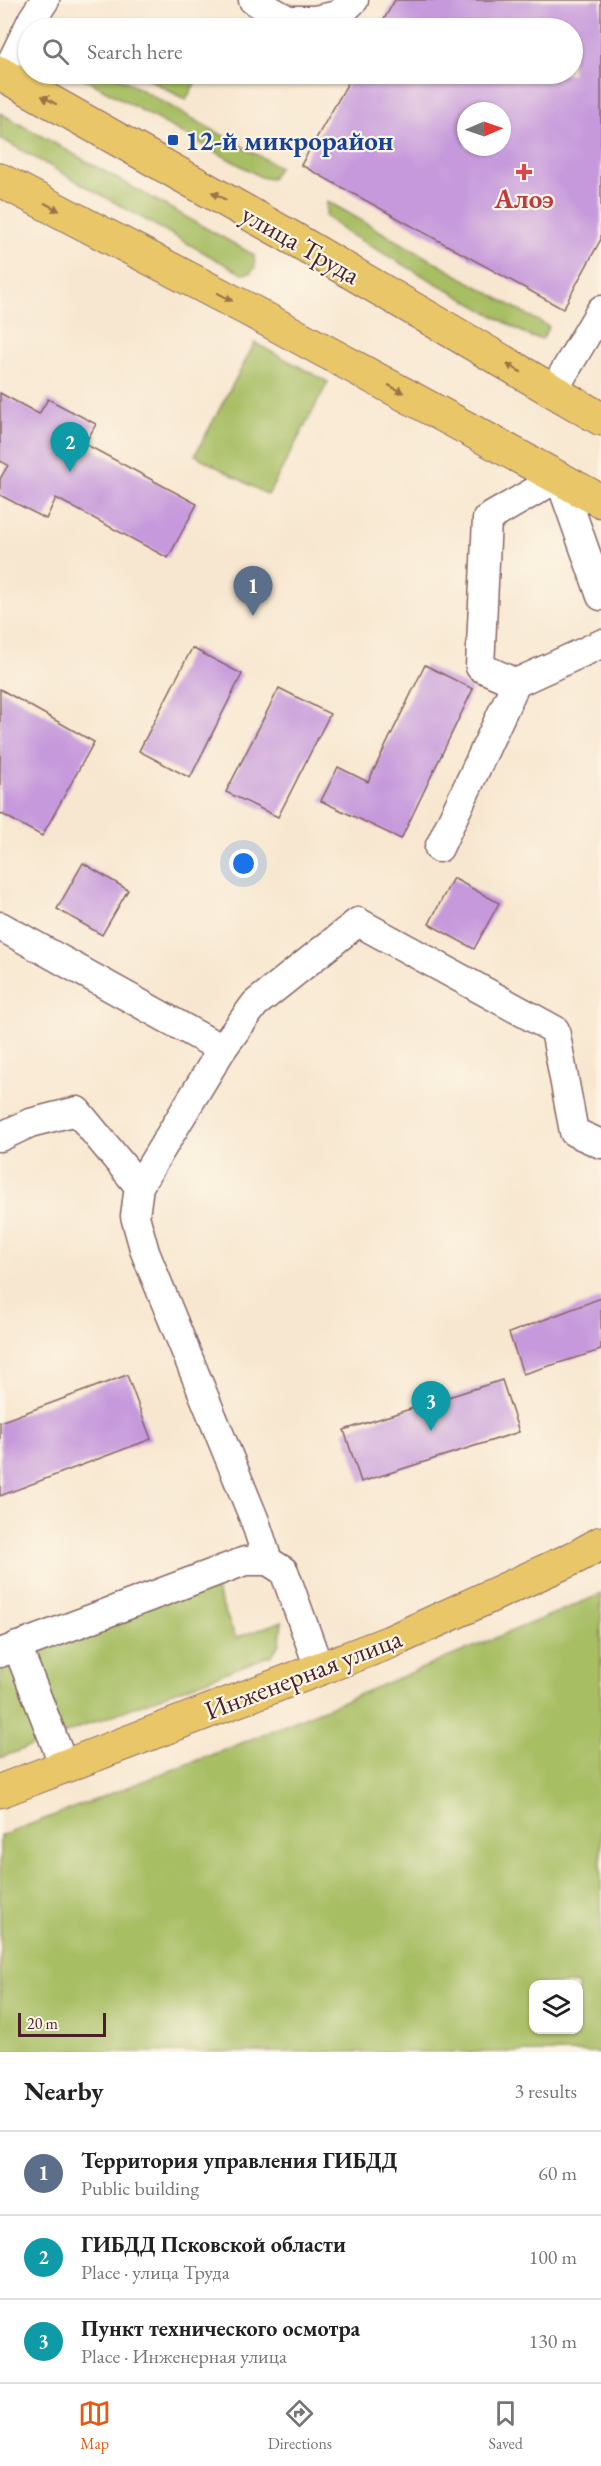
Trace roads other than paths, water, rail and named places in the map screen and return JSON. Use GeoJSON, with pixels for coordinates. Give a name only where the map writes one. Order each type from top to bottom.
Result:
{"type":"FeatureCollection","features":[{"type":"Feature","properties":{"kind":"main road","name":"улица Труда"},"geometry":{"type":"LineString","coordinates":[[3,74],[18,82]]}},
{"type":"Feature","properties":{"kind":"main road","name":"улица Труда"},"geometry":{"type":"LineString","coordinates":[[21,84],[289,236],[601,419]]}},
{"type":"Feature","properties":{"kind":"main road"},"geometry":{"type":"LineString","coordinates":[[0,180],[249,310],[601,501]]}},
{"type":"Feature","properties":{"kind":"main road","name":"Инженерная улица"},"geometry":{"type":"LineString","coordinates":[[0,1791],[390,1642],[578,1556],[601,1543]]}},
{"type":"Feature","properties":{"kind":"lane"},"geometry":{"type":"LineString","coordinates":[[33,18],[45,0]]}},
{"type":"Feature","properties":{"kind":"lane"},"geometry":{"type":"LineString","coordinates":[[253,0],[284,18]]}},
{"type":"Feature","properties":{"kind":"lane"},"geometry":{"type":"LineString","coordinates":[[324,18],[338,15],[354,0]]}},
{"type":"Feature","properties":{"kind":"lane"},"geometry":{"type":"LineString","coordinates":[[3,74],[18,46]]}},
{"type":"Feature","properties":{"kind":"lane"},"geometry":{"type":"LineString","coordinates":[[553,391],[601,310]]}},
{"type":"Feature","properties":{"kind":"lane"},"geometry":{"type":"LineString","coordinates":[[516,683],[480,667],[487,519],[559,477],[601,596]]}},
{"type":"Feature","properties":{"kind":"lane"},"geometry":{"type":"LineString","coordinates":[[439,848],[516,683],[601,644]]}},
{"type":"Feature","properties":{"kind":"lane"},"geometry":{"type":"LineString","coordinates":[[268,1561],[255,1521],[145,1252],[135,1216],[139,1186],[222,1049],[255,1004],[358,921],[555,1030],[574,1132],[601,1144]]}},
{"type":"Feature","properties":{"kind":"lane"},"geometry":{"type":"LineString","coordinates":[[0,926],[222,1049]]}},
{"type":"Feature","properties":{"kind":"lane"},"geometry":{"type":"LineString","coordinates":[[0,1137],[30,1123],[77,1111],[139,1186]]}},
{"type":"Feature","properties":{"kind":"lane"},"geometry":{"type":"LineString","coordinates":[[64,1766],[8,1649],[245,1561],[268,1561],[284,1571],[319,1668]]}},
{"type":"Feature","properties":{"kind":"place","name":"12-й микрорайон"},"geometry":{"type":"Point","coordinates":[173,140]}},
{"type":"Feature","properties":{"kind":"place","name":"Алоэ"},"geometry":{"type":"Point","coordinates":[524,172]}},
{"type":"Feature","properties":{"kind":"place","name":"ГИБДД Псковской области"},"geometry":{"type":"Point","coordinates":[70,472]}},
{"type":"Feature","properties":{"kind":"place","name":"Территория управления ГИБДД"},"geometry":{"type":"Point","coordinates":[253,616]}},
{"type":"Feature","properties":{"kind":"place","name":"Пункт технического осмотра"},"geometry":{"type":"Point","coordinates":[431,1431]}}]}
